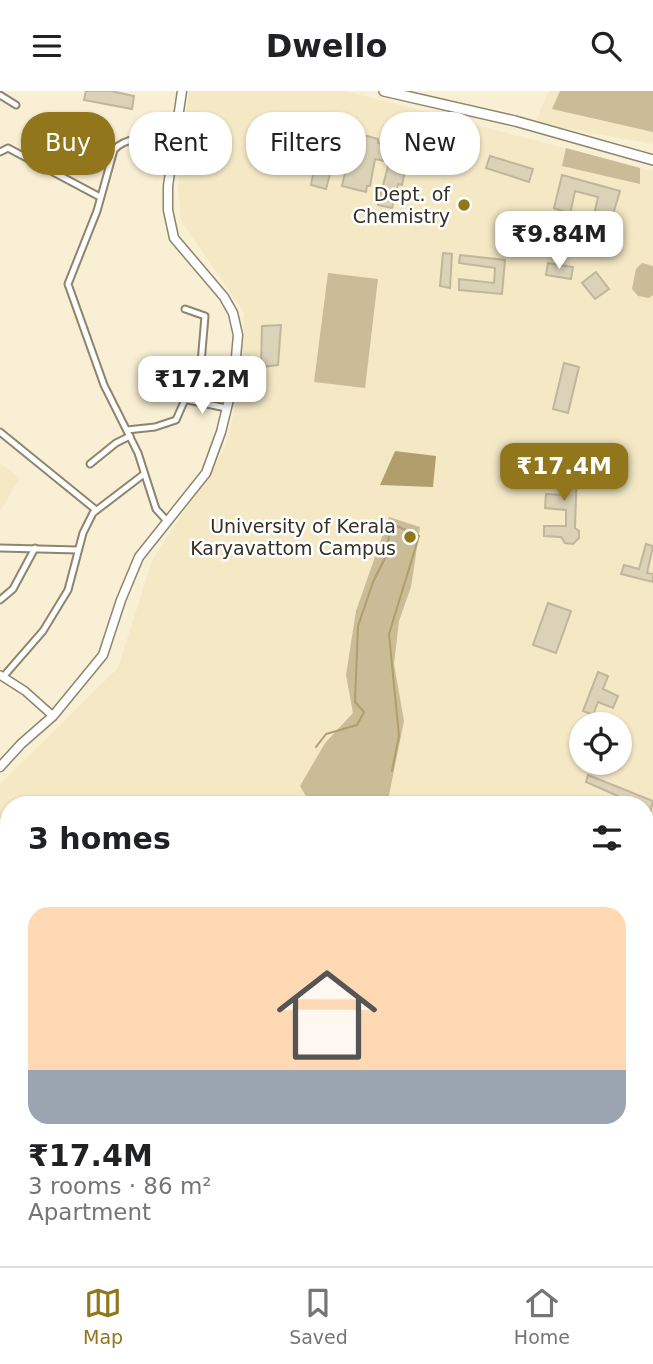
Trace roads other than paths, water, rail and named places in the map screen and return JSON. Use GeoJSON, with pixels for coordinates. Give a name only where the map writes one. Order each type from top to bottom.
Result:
{"type":"FeatureCollection","features":[{"type":"Feature","properties":{"kind":"main road"},"geometry":{"type":"LineString","coordinates":[[179,112],[182,91]]}},
{"type":"Feature","properties":{"kind":"main road"},"geometry":{"type":"LineString","coordinates":[[384,91],[523,123],[653,160]]}},
{"type":"Feature","properties":{"kind":"main road"},"geometry":{"type":"LineString","coordinates":[[0,767],[53,716],[103,655],[139,557],[206,473],[226,408],[234,379],[238,335],[233,313],[209,276],[174,238],[168,210],[169,175]]}},
{"type":"Feature","properties":{"kind":"street"},"geometry":{"type":"LineString","coordinates":[[0,95],[16,105]]}},
{"type":"Feature","properties":{"kind":"street"},"geometry":{"type":"LineString","coordinates":[[129,143],[118,145],[89,235],[68,284],[104,385],[145,469],[144,474],[156,509],[167,521]]}},
{"type":"Feature","properties":{"kind":"street"},"geometry":{"type":"LineString","coordinates":[[0,152],[8,148],[100,197]]}},
{"type":"Feature","properties":{"kind":"street"},"geometry":{"type":"LineString","coordinates":[[90,464],[128,433],[176,420],[201,363],[205,316],[185,309]]}},
{"type":"Feature","properties":{"kind":"street"},"geometry":{"type":"LineString","coordinates":[[201,363],[207,371],[234,379]]}},
{"type":"Feature","properties":{"kind":"street"},"geometry":{"type":"LineString","coordinates":[[183,399],[226,408]]}},
{"type":"Feature","properties":{"kind":"street"},"geometry":{"type":"LineString","coordinates":[[0,432],[96,510]]}},
{"type":"Feature","properties":{"kind":"street"},"geometry":{"type":"LineString","coordinates":[[53,716],[25,691],[2,676],[34,644],[68,590],[78,550],[96,510],[144,474]]}},
{"type":"Feature","properties":{"kind":"street"},"geometry":{"type":"LineString","coordinates":[[0,548],[78,550]]}},
{"type":"Feature","properties":{"kind":"street"},"geometry":{"type":"LineString","coordinates":[[0,600],[13,589],[35,548]]}},
{"type":"Feature","properties":{"kind":"waterway"},"geometry":{"type":"LineString","coordinates":[[316,747],[326,734],[357,725],[364,712],[355,702],[358,626],[373,582],[387,554],[390,523],[419,536],[389,634],[399,736],[392,771]]}},
{"type":"Feature","properties":{"kind":"place","name":"Dept. of Chemistry"},"geometry":{"type":"Point","coordinates":[464,205]}},
{"type":"Feature","properties":{"kind":"place","name":"University of Kerala Karyavattom Campus"},"geometry":{"type":"Point","coordinates":[410,537]}}]}
